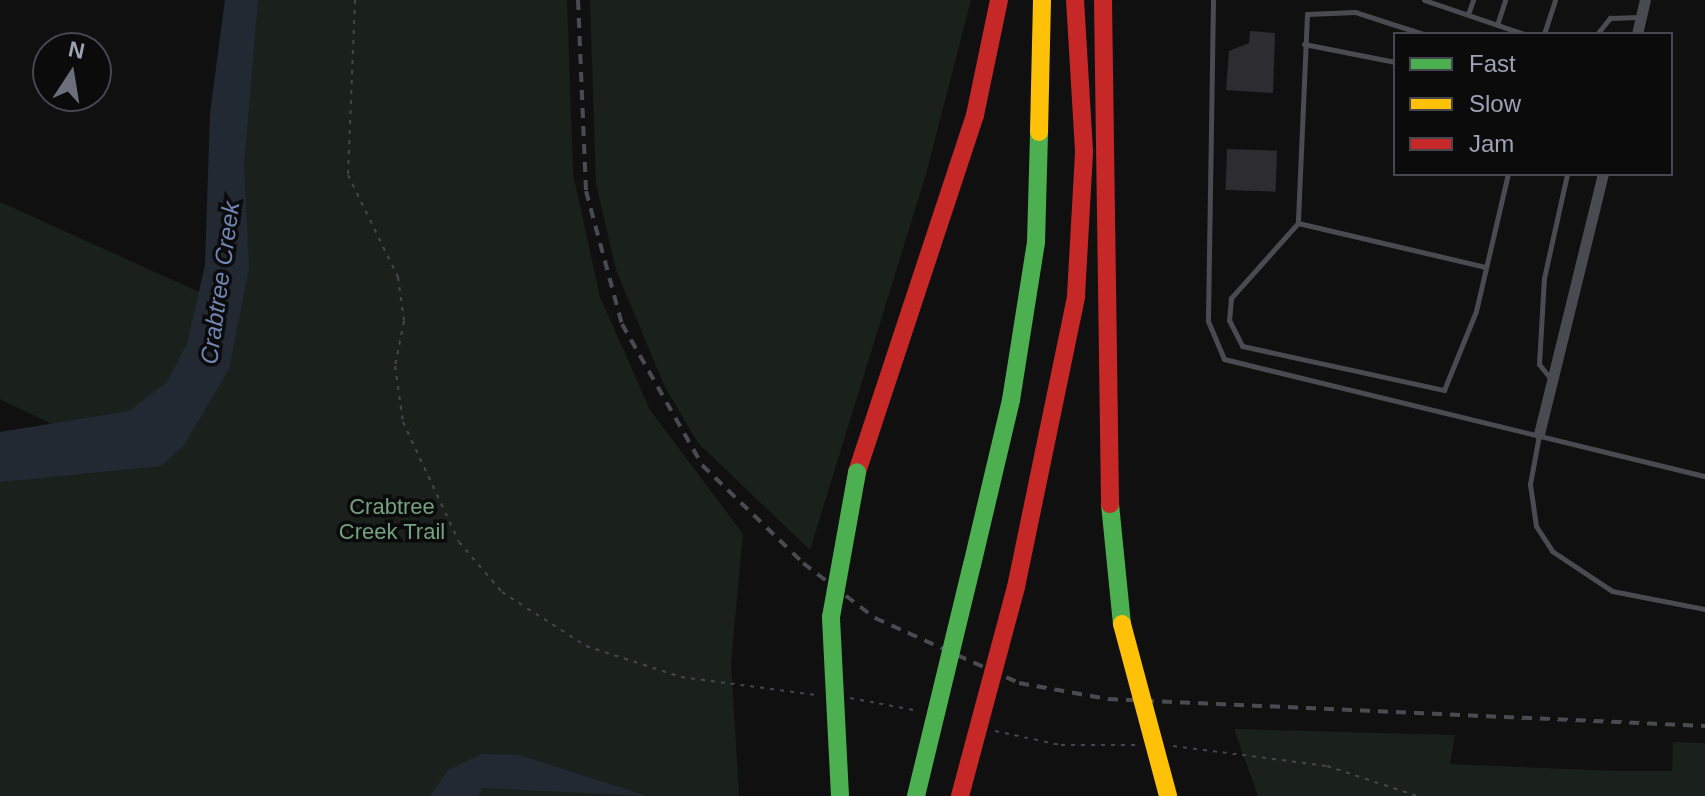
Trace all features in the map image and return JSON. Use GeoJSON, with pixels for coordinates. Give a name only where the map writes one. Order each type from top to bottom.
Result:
{"type":"FeatureCollection","features":[{"type":"Feature","properties":{"kind":"highway"},"geometry":{"type":"LineString","coordinates":[[840,796],[831,617],[857,472],[975,115],[999,0]]}},
{"type":"Feature","properties":{"kind":"highway"},"geometry":{"type":"LineString","coordinates":[[916,796],[1011,400],[1036,242],[1042,0]]}},
{"type":"Feature","properties":{"kind":"highway"},"geometry":{"type":"LineString","coordinates":[[960,796],[1016,587],[1076,296],[1084,151],[1075,0]]}},
{"type":"Feature","properties":{"kind":"highway"},"geometry":{"type":"LineString","coordinates":[[1103,0],[1110,531],[1122,624],[1168,796]]}},
{"type":"Feature","properties":{"kind":"street"},"geometry":{"type":"LineString","coordinates":[[1637,32],[1645,0]]}},
{"type":"Feature","properties":{"kind":"street"},"geometry":{"type":"LineString","coordinates":[[1539,434],[1603,176]]}},
{"type":"Feature","properties":{"kind":"lane"},"geometry":{"type":"LineString","coordinates":[[1213,0],[1208,321],[1224,359],[1705,476]]}},
{"type":"Feature","properties":{"kind":"lane"},"geometry":{"type":"LineString","coordinates":[[1424,0],[1518,32]]}},
{"type":"Feature","properties":{"kind":"lane"},"geometry":{"type":"LineString","coordinates":[[1468,15],[1473,0]]}},
{"type":"Feature","properties":{"kind":"lane"},"geometry":{"type":"LineString","coordinates":[[1497,25],[1505,0]]}},
{"type":"Feature","properties":{"kind":"lane"},"geometry":{"type":"LineString","coordinates":[[1545,32],[1555,0]]}},
{"type":"Feature","properties":{"kind":"lane"},"geometry":{"type":"LineString","coordinates":[[1417,32],[1355,12],[1319,10],[1307,14],[1298,223],[1231,298],[1229,320],[1242,346],[1269,358],[1444,390],[1486,267],[1508,176]]}},
{"type":"Feature","properties":{"kind":"lane"},"geometry":{"type":"LineString","coordinates":[[1599,32],[1610,18],[1641,17]]}},
{"type":"Feature","properties":{"kind":"lane"},"geometry":{"type":"LineString","coordinates":[[1304,44],[1393,62]]}},
{"type":"Feature","properties":{"kind":"lane"},"geometry":{"type":"LineString","coordinates":[[1552,381],[1539,364],[1544,278],[1567,176]]}},
{"type":"Feature","properties":{"kind":"lane"},"geometry":{"type":"LineString","coordinates":[[1298,223],[1486,267]]}},
{"type":"Feature","properties":{"kind":"lane"},"geometry":{"type":"LineString","coordinates":[[1539,434],[1530,484],[1536,526],[1552,551],[1612,591],[1705,609]]}},
{"type":"Feature","properties":{"kind":"path"},"geometry":{"type":"LineString","coordinates":[[355,0],[348,175],[398,277],[404,321],[395,366],[403,422],[459,542],[502,592],[586,646],[681,677],[828,696]]}},
{"type":"Feature","properties":{"kind":"path"},"geometry":{"type":"LineString","coordinates":[[842,697],[931,714]]}},
{"type":"Feature","properties":{"kind":"path"},"geometry":{"type":"LineString","coordinates":[[991,730],[1061,745],[1151,746]]}},
{"type":"Feature","properties":{"kind":"path"},"geometry":{"type":"LineString","coordinates":[[1165,746],[1327,766],[1417,796]]}},
{"type":"Feature","properties":{"kind":"green space","name":"Crabtree Creek Trail"},"geometry":{"type":"Polygon","coordinates":[[[253,0],[567,0],[573,174],[600,297],[650,410],[743,534],[731,663],[739,796],[0,796],[0,438],[93,444],[0,399],[0,202],[219,301],[253,0]]]}},
{"type":"Feature","properties":{"kind":"green space"},"geometry":{"type":"Polygon","coordinates":[[[590,0],[971,0],[926,174],[810,550],[698,443],[665,387],[616,270],[596,184],[590,0]]]}},
{"type":"Feature","properties":{"kind":"green space"},"geometry":{"type":"Polygon","coordinates":[[[1234,729],[1455,735],[1450,764],[1615,771],[1672,771],[1673,742],[1705,743],[1705,796],[1258,796],[1234,729]]]}},
{"type":"Feature","properties":{"kind":"water","name":"Crabtree Creek"},"geometry":{"type":"Polygon","coordinates":[[[225,0],[258,0],[244,164],[249,268],[229,369],[184,445],[161,466],[0,482],[0,432],[129,411],[167,382],[187,344],[205,265],[210,113],[225,0]]]}},
{"type":"Feature","properties":{"kind":"water"},"geometry":{"type":"Polygon","coordinates":[[[482,754],[519,755],[647,796],[483,788],[478,796],[430,796],[448,770],[482,754]]]}},
{"type":"Feature","properties":{"kind":"building"},"geometry":{"type":"Polygon","coordinates":[[[1250,31],[1275,33],[1273,93],[1226,90],[1229,51],[1249,43],[1250,31]]]}},
{"type":"Feature","properties":{"kind":"building"},"geometry":{"type":"Polygon","coordinates":[[[1227,149],[1277,151],[1276,192],[1226,190],[1227,149]]]}},
{"type":"Feature","properties":{"kind":"railway"},"geometry":{"type":"LineString","coordinates":[[578,0],[586,191],[622,324],[702,465],[803,563],[875,618],[1019,683],[1108,699],[1705,726]]}},
{"type":"Feature","properties":{"kind":"traffic: fast"},"geometry":{"type":"LineString","coordinates":[[972,565],[1011,400],[1036,242],[1039,132]]}},
{"type":"Feature","properties":{"kind":"traffic: fast"},"geometry":{"type":"LineString","coordinates":[[840,796],[831,617],[857,472]]}},
{"type":"Feature","properties":{"kind":"traffic: fast"},"geometry":{"type":"LineString","coordinates":[[1110,504],[1122,624]]}},
{"type":"Feature","properties":{"kind":"traffic: fast"},"geometry":{"type":"LineString","coordinates":[[916,796],[972,565]]}},
{"type":"Feature","properties":{"kind":"traffic: slow"},"geometry":{"type":"LineString","coordinates":[[1039,132],[1042,0]]}},
{"type":"Feature","properties":{"kind":"traffic: slow"},"geometry":{"type":"LineString","coordinates":[[1122,624],[1168,796]]}},
{"type":"Feature","properties":{"kind":"traffic: jam"},"geometry":{"type":"LineString","coordinates":[[857,472],[975,115],[999,0]]}},
{"type":"Feature","properties":{"kind":"traffic: jam"},"geometry":{"type":"LineString","coordinates":[[1016,587],[1076,296],[1084,151],[1075,0]]}},
{"type":"Feature","properties":{"kind":"traffic: jam"},"geometry":{"type":"LineString","coordinates":[[1103,0],[1110,504]]}},
{"type":"Feature","properties":{"kind":"traffic: jam"},"geometry":{"type":"LineString","coordinates":[[960,796],[1016,587]]}}]}
